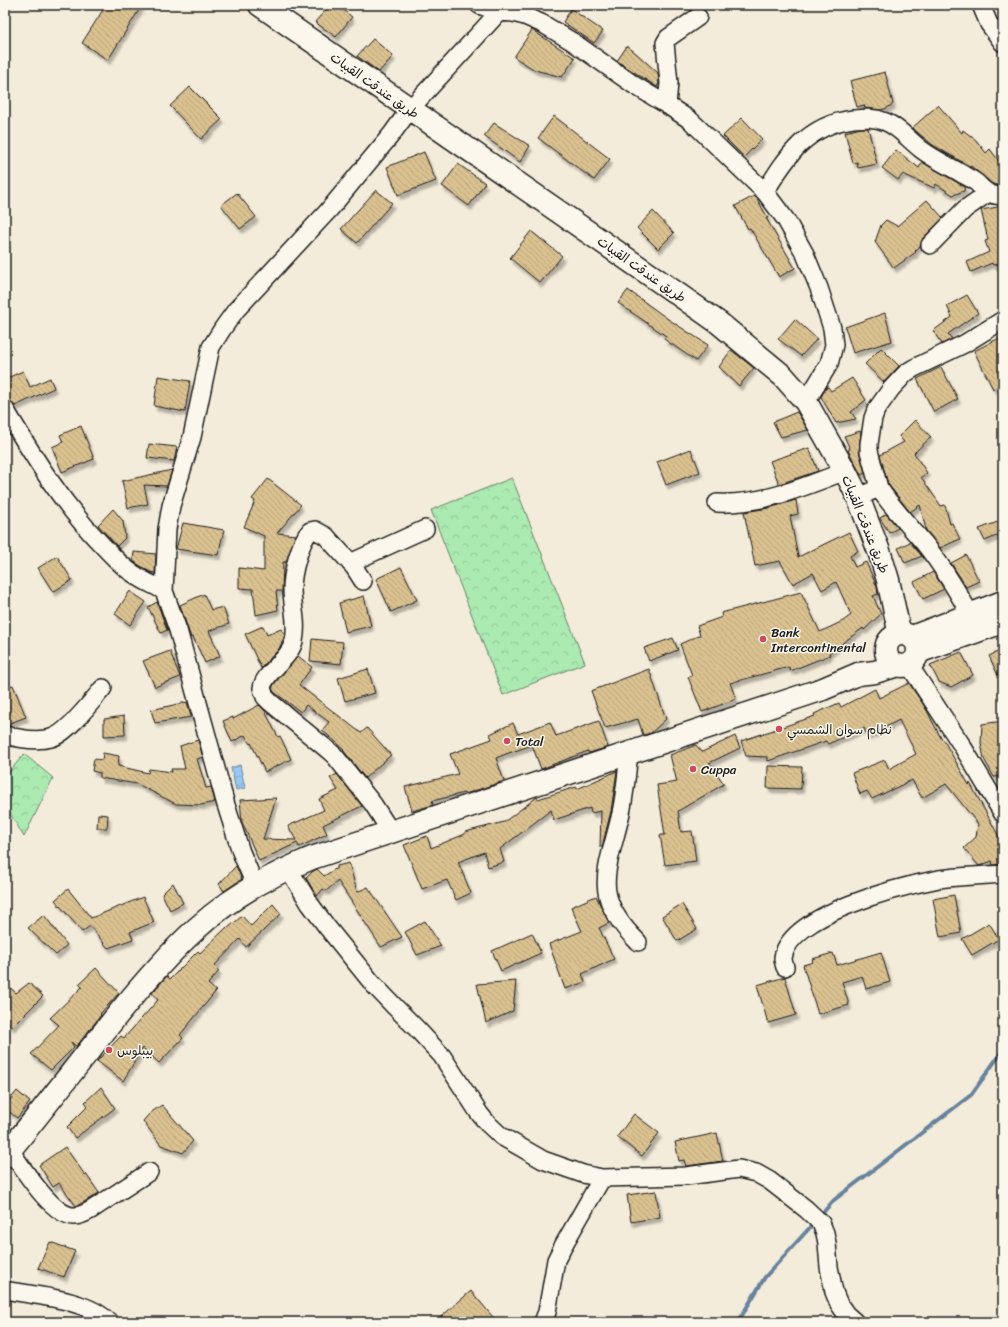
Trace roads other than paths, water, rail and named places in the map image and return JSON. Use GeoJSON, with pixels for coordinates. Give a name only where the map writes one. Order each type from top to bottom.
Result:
{"type":"FeatureCollection","features":[{"type":"Feature","properties":{"kind":"main road","name":"طريق عندقت القبيات"},"geometry":{"type":"LineString","coordinates":[[260,5],[718,323],[783,376],[806,402],[858,497],[880,554],[888,580],[904,650]]}},
{"type":"Feature","properties":{"kind":"main road"},"geometry":{"type":"LineString","coordinates":[[904,650],[970,614],[1003,602]]}},
{"type":"Feature","properties":{"kind":"main road"},"geometry":{"type":"LineString","coordinates":[[7,1153],[151,974],[196,928],[255,885],[288,868],[312,858],[823,689],[858,674],[870,662],[904,650],[1003,622]]}},
{"type":"Feature","properties":{"kind":"street"},"geometry":{"type":"LineString","coordinates":[[479,5],[500,8],[525,16],[543,24],[573,42],[634,85],[667,104],[690,120],[765,192],[786,220],[805,254],[819,288],[832,328],[834,345],[829,364],[806,402]]}},
{"type":"Feature","properties":{"kind":"street"},"geometry":{"type":"LineString","coordinates":[[981,5],[989,24],[1003,43]]}},
{"type":"Feature","properties":{"kind":"street"},"geometry":{"type":"LineString","coordinates":[[255,885],[241,852],[226,805],[178,630],[164,591],[167,529],[171,506],[192,437],[211,348],[222,328],[236,310],[328,211],[391,135],[410,109],[500,8]]}},
{"type":"Feature","properties":{"kind":"street"},"geometry":{"type":"LineString","coordinates":[[667,104],[669,83],[665,42],[668,38],[698,17]]}},
{"type":"Feature","properties":{"kind":"street"},"geometry":{"type":"LineString","coordinates":[[765,192],[784,161],[792,151],[808,137],[824,127],[841,120],[866,117],[875,118],[894,126],[930,156],[995,194]]}},
{"type":"Feature","properties":{"kind":"street"},"geometry":{"type":"LineString","coordinates":[[930,245],[965,209],[995,194]]}},
{"type":"Feature","properties":{"kind":"street"},"geometry":{"type":"LineString","coordinates":[[970,614],[944,569],[886,499],[879,488],[869,452],[869,444],[873,418],[876,410],[891,389],[906,373],[964,344],[1003,320]]}},
{"type":"Feature","properties":{"kind":"street"},"geometry":{"type":"LineString","coordinates":[[5,409],[29,450],[73,514],[122,565],[134,575],[164,591]]}},
{"type":"Feature","properties":{"kind":"street"},"geometry":{"type":"LineString","coordinates":[[716,503],[741,503],[763,499],[815,483],[845,471]]}},
{"type":"Feature","properties":{"kind":"street"},"geometry":{"type":"LineString","coordinates":[[858,497],[879,488]]}},
{"type":"Feature","properties":{"kind":"street"},"geometry":{"type":"LineString","coordinates":[[350,563],[425,529]]}},
{"type":"Feature","properties":{"kind":"street"},"geometry":{"type":"LineString","coordinates":[[363,581],[350,563],[321,532],[315,530],[310,531],[305,536],[301,546],[292,588],[296,620],[294,643],[282,662],[264,680],[262,688],[265,697],[270,702],[334,755],[373,804],[391,832]]}},
{"type":"Feature","properties":{"kind":"street"},"geometry":{"type":"LineString","coordinates":[[904,650],[1003,814]]}},
{"type":"Feature","properties":{"kind":"street"},"geometry":{"type":"LineString","coordinates":[[5,735],[30,740],[53,738],[71,724],[103,688]]}},
{"type":"Feature","properties":{"kind":"street"},"geometry":{"type":"LineString","coordinates":[[629,752],[621,812],[607,865],[605,881],[607,895],[618,920],[638,942]]}},
{"type":"Feature","properties":{"kind":"street"},"geometry":{"type":"LineString","coordinates":[[288,868],[310,904],[373,984],[394,1008],[418,1030],[442,1056],[487,1123],[501,1136],[543,1160],[583,1174],[602,1178],[686,1176],[738,1169],[756,1173],[770,1181],[806,1209],[821,1223],[827,1243],[829,1267],[834,1292],[839,1304],[846,1314],[855,1322]]}},
{"type":"Feature","properties":{"kind":"street"},"geometry":{"type":"LineString","coordinates":[[784,967],[783,959],[785,952],[793,938],[809,924],[824,915],[878,894],[927,882],[1003,874]]}},
{"type":"Feature","properties":{"kind":"street"},"geometry":{"type":"LineString","coordinates":[[7,1153],[47,1200],[64,1214],[73,1216],[84,1214],[91,1210],[149,1172]]}},
{"type":"Feature","properties":{"kind":"street"},"geometry":{"type":"LineString","coordinates":[[543,1322],[547,1312],[556,1260],[602,1178]]}},
{"type":"Feature","properties":{"kind":"street"},"geometry":{"type":"LineString","coordinates":[[5,1290],[89,1307],[101,1314],[109,1322]]}},
{"type":"Feature","properties":{"kind":"water"},"geometry":{"type":"Polygon","coordinates":[[[240,765],[245,788],[236,790],[231,768],[240,765]]]}},
{"type":"Feature","properties":{"kind":"waterway"},"geometry":{"type":"LineString","coordinates":[[820,1216],[834,1200],[971,1095],[1003,1050]]}},
{"type":"Feature","properties":{"kind":"waterway"},"geometry":{"type":"LineString","coordinates":[[738,1322],[765,1277],[814,1223]]}},
{"type":"Feature","properties":{"kind":"place","name":"Bank Intercontinental"},"geometry":{"type":"Point","coordinates":[763,639]}},
{"type":"Feature","properties":{"kind":"place","name":"نظام سوان الشمسي"},"geometry":{"type":"Point","coordinates":[779,729]}},
{"type":"Feature","properties":{"kind":"place","name":"Total"},"geometry":{"type":"Point","coordinates":[507,741]}},
{"type":"Feature","properties":{"kind":"place","name":"Cuppa"},"geometry":{"type":"Point","coordinates":[693,769]}},
{"type":"Feature","properties":{"kind":"place","name":"بيبلوس"},"geometry":{"type":"Point","coordinates":[109,1050]}}]}
